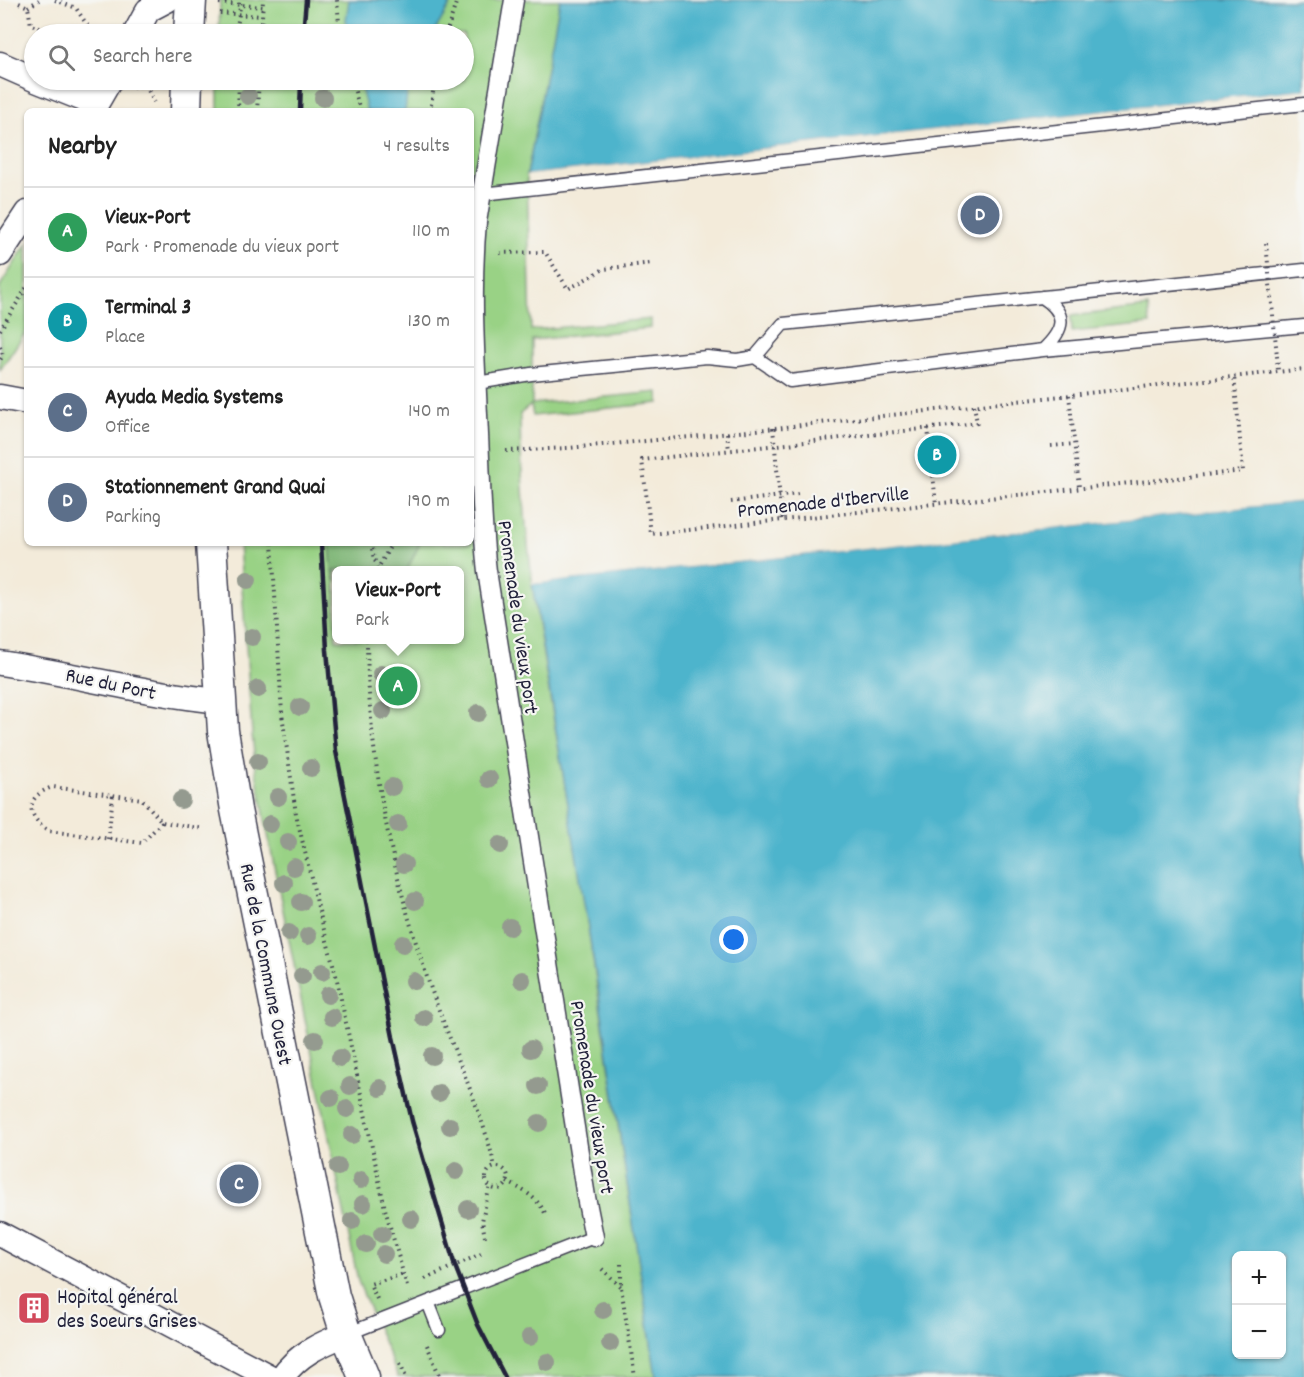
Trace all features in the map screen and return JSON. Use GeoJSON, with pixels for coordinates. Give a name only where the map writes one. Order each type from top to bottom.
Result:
{"type":"FeatureCollection","features":[{"type":"Feature","properties":{"kind":"street"},"geometry":{"type":"LineString","coordinates":[[140,24],[148,10],[167,0]]}},
{"type":"Feature","properties":{"kind":"street","name":"Promenade du vieux port"},"geometry":{"type":"LineString","coordinates":[[474,253],[477,222],[514,0]]}},
{"type":"Feature","properties":{"kind":"street"},"geometry":{"type":"LineString","coordinates":[[194,24],[206,2]]}},
{"type":"Feature","properties":{"kind":"street"},"geometry":{"type":"LineString","coordinates":[[0,64],[24,74]]}},
{"type":"Feature","properties":{"kind":"street"},"geometry":{"type":"LineString","coordinates":[[57,90],[94,108],[114,90]]}},
{"type":"Feature","properties":{"kind":"street"},"geometry":{"type":"LineString","coordinates":[[186,108],[187,90]]}},
{"type":"Feature","properties":{"kind":"street"},"geometry":{"type":"LineString","coordinates":[[0,254],[24,218]]}},
{"type":"Feature","properties":{"kind":"street","name":"Promenade du vieux port"},"geometry":{"type":"LineString","coordinates":[[474,384],[487,571],[594,1237]]}},
{"type":"Feature","properties":{"kind":"street","name":"Rue de la Commune Ouest"},"geometry":{"type":"LineString","coordinates":[[211,546],[223,731],[238,821],[334,1296],[346,1334],[364,1377]]}},
{"type":"Feature","properties":{"kind":"street","name":"Rue du Port"},"geometry":{"type":"LineString","coordinates":[[0,663],[67,673],[95,682],[188,698],[221,701]]}},
{"type":"Feature","properties":{"kind":"street"},"geometry":{"type":"LineString","coordinates":[[0,1234],[270,1377]]}},
{"type":"Feature","properties":{"kind":"street"},"geometry":{"type":"LineString","coordinates":[[282,1377],[308,1352],[346,1334]]}},
{"type":"Feature","properties":{"kind":"lane"},"geometry":{"type":"LineString","coordinates":[[482,194],[1304,104]]}},
{"type":"Feature","properties":{"kind":"lane"},"geometry":{"type":"LineString","coordinates":[[474,384],[531,374],[684,359],[707,357],[736,360],[755,357],[783,324],[1304,270]]}},
{"type":"Feature","properties":{"kind":"lane"},"geometry":{"type":"LineString","coordinates":[[1042,297],[1054,305],[1059,313],[1060,322],[1054,340],[1043,350]]}},
{"type":"Feature","properties":{"kind":"lane"},"geometry":{"type":"LineString","coordinates":[[755,357],[790,381],[1043,350],[1304,326]]}},
{"type":"Feature","properties":{"kind":"lane"},"geometry":{"type":"LineString","coordinates":[[346,1334],[594,1237]]}},
{"type":"Feature","properties":{"kind":"lane"},"geometry":{"type":"LineString","coordinates":[[428,1302],[439,1330]]}},
{"type":"Feature","properties":{"kind":"path"},"geometry":{"type":"LineString","coordinates":[[28,7],[39,0]]}},
{"type":"Feature","properties":{"kind":"path"},"geometry":{"type":"LineString","coordinates":[[55,0],[76,8],[86,24]]}},
{"type":"Feature","properties":{"kind":"path"},"geometry":{"type":"LineString","coordinates":[[262,24],[263,0]]}},
{"type":"Feature","properties":{"kind":"path"},"geometry":{"type":"LineString","coordinates":[[337,0],[339,24]]}},
{"type":"Feature","properties":{"kind":"path"},"geometry":{"type":"LineString","coordinates":[[449,24],[457,0]]}},
{"type":"Feature","properties":{"kind":"path"},"geometry":{"type":"LineString","coordinates":[[206,2],[241,3],[263,7]]}},
{"type":"Feature","properties":{"kind":"path"},"geometry":{"type":"LineString","coordinates":[[19,3],[28,7]]}},
{"type":"Feature","properties":{"kind":"path"},"geometry":{"type":"LineString","coordinates":[[236,24],[241,3]]}},
{"type":"Feature","properties":{"kind":"path"},"geometry":{"type":"LineString","coordinates":[[28,7],[31,24]]}},
{"type":"Feature","properties":{"kind":"path"},"geometry":{"type":"LineString","coordinates":[[220,13],[262,16]]}},
{"type":"Feature","properties":{"kind":"path"},"geometry":{"type":"LineString","coordinates":[[148,90],[154,102]]}},
{"type":"Feature","properties":{"kind":"path"},"geometry":{"type":"LineString","coordinates":[[238,108],[239,90]]}},
{"type":"Feature","properties":{"kind":"path"},"geometry":{"type":"LineString","coordinates":[[257,108],[258,90]]}},
{"type":"Feature","properties":{"kind":"path"},"geometry":{"type":"LineString","coordinates":[[355,90],[359,108]]}},
{"type":"Feature","properties":{"kind":"path"},"geometry":{"type":"LineString","coordinates":[[430,108],[433,90]]}},
{"type":"Feature","properties":{"kind":"path"},"geometry":{"type":"LineString","coordinates":[[1266,243],[1278,371]]}},
{"type":"Feature","properties":{"kind":"path"},"geometry":{"type":"LineString","coordinates":[[500,254],[545,252],[567,289],[604,269],[652,263]]}},
{"type":"Feature","properties":{"kind":"path"},"geometry":{"type":"LineString","coordinates":[[0,330],[24,292]]}},
{"type":"Feature","properties":{"kind":"path"},"geometry":{"type":"LineString","coordinates":[[0,347],[3,355],[0,360]]}},
{"type":"Feature","properties":{"kind":"path"},"geometry":{"type":"LineString","coordinates":[[506,451],[568,448],[712,435],[1304,369]]}},
{"type":"Feature","properties":{"kind":"path","name":"Promenade d'Iberville"},"geometry":{"type":"LineString","coordinates":[[974,405],[977,423],[642,460],[651,534],[1243,471],[1233,376]]}},
{"type":"Feature","properties":{"kind":"path"},"geometry":{"type":"LineString","coordinates":[[1069,395],[1079,487]]}},
{"type":"Feature","properties":{"kind":"path"},"geometry":{"type":"LineString","coordinates":[[773,428],[782,520]]}},
{"type":"Feature","properties":{"kind":"path"},"geometry":{"type":"LineString","coordinates":[[928,428],[936,504]]}},
{"type":"Feature","properties":{"kind":"path"},"geometry":{"type":"LineString","coordinates":[[727,433],[729,450]]}},
{"type":"Feature","properties":{"kind":"path"},"geometry":{"type":"LineString","coordinates":[[1051,446],[1075,444]]}},
{"type":"Feature","properties":{"kind":"path"},"geometry":{"type":"LineString","coordinates":[[731,502],[799,494]]}},
{"type":"Feature","properties":{"kind":"path"},"geometry":{"type":"LineString","coordinates":[[272,546],[282,714],[294,805],[336,975],[385,1209],[408,1287]]}},
{"type":"Feature","properties":{"kind":"path"},"geometry":{"type":"LineString","coordinates":[[372,546],[377,566]]}},
{"type":"Feature","properties":{"kind":"path"},"geometry":{"type":"LineString","coordinates":[[379,566],[391,546]]}},
{"type":"Feature","properties":{"kind":"path"},"geometry":{"type":"LineString","coordinates":[[367,644],[375,755],[385,820],[399,885],[426,973],[484,1129],[495,1167]]}},
{"type":"Feature","properties":{"kind":"path"},"geometry":{"type":"LineString","coordinates":[[162,822],[142,843],[49,831],[36,823],[31,810],[33,800],[41,791],[53,787],[142,799],[162,822],[204,829]]}},
{"type":"Feature","properties":{"kind":"path"},"geometry":{"type":"LineString","coordinates":[[108,839],[113,795]]}},
{"type":"Feature","properties":{"kind":"path"},"geometry":{"type":"LineString","coordinates":[[500,1167],[508,1177],[507,1182],[498,1188],[490,1185],[487,1175],[491,1169],[500,1167]]}},
{"type":"Feature","properties":{"kind":"path"},"geometry":{"type":"LineString","coordinates":[[507,1182],[530,1195],[540,1204],[545,1213]]}},
{"type":"Feature","properties":{"kind":"path"},"geometry":{"type":"LineString","coordinates":[[484,1237],[482,1221],[490,1185]]}},
{"type":"Feature","properties":{"kind":"path"},"geometry":{"type":"LineString","coordinates":[[425,1279],[482,1254]]}},
{"type":"Feature","properties":{"kind":"path"},"geometry":{"type":"LineString","coordinates":[[621,1264],[621,1287],[634,1377]]}},
{"type":"Feature","properties":{"kind":"path"},"geometry":{"type":"LineString","coordinates":[[602,1269],[621,1287]]}},
{"type":"Feature","properties":{"kind":"path"},"geometry":{"type":"LineString","coordinates":[[377,1299],[370,1284],[404,1274]]}},
{"type":"Feature","properties":{"kind":"path"},"geometry":{"type":"LineString","coordinates":[[426,1342],[440,1377]]}},
{"type":"Feature","properties":{"kind":"path"},"geometry":{"type":"LineString","coordinates":[[400,1363],[406,1377]]}},
{"type":"Feature","properties":{"kind":"green space"},"geometry":{"type":"Polygon","coordinates":[[[220,0],[560,0],[527,175],[531,330],[651,319],[651,328],[532,340],[532,404],[658,392],[659,403],[533,416],[531,405],[520,414],[526,525],[532,580],[577,855],[656,1377],[398,1377],[358,1281],[256,772],[239,546],[474,546],[474,108],[218,108],[218,90],[474,90],[474,24],[219,24],[220,0]]]}},
{"type":"Feature","properties":{"kind":"green space"},"geometry":{"type":"Polygon","coordinates":[[[24,248],[24,334],[0,370],[0,286],[24,248]]]}},
{"type":"Feature","properties":{"kind":"green space"},"geometry":{"type":"Polygon","coordinates":[[[1148,307],[1150,324],[1072,332],[1071,316],[1148,307]]]}},
{"type":"Feature","properties":{"kind":"green space"},"geometry":{"type":"Polygon","coordinates":[[[330,546],[419,546],[409,566],[332,567],[330,546]]]}},
{"type":"Feature","properties":{"kind":"water"},"geometry":{"type":"Polygon","coordinates":[[[349,0],[453,0],[439,24],[346,24],[349,0]]]}},
{"type":"Feature","properties":{"kind":"water"},"geometry":{"type":"Polygon","coordinates":[[[560,0],[1304,0],[1304,89],[527,175],[560,0]]]}},
{"type":"Feature","properties":{"kind":"water"},"geometry":{"type":"Polygon","coordinates":[[[362,90],[408,90],[405,108],[366,108],[362,90]]]}},
{"type":"Feature","properties":{"kind":"water"},"geometry":{"type":"Polygon","coordinates":[[[1304,501],[1304,1377],[656,1377],[599,995],[532,584],[1304,501]]]}},
{"type":"Feature","properties":{"kind":"pier"},"geometry":{"type":"Polygon","coordinates":[[[1304,89],[1304,92],[527,178],[527,175],[1304,89]]]}},
{"type":"Feature","properties":{"kind":"pier"},"geometry":{"type":"Polygon","coordinates":[[[1304,498],[1304,501],[532,584],[532,581],[1304,498]]]}},
{"type":"Feature","properties":{"kind":"railway"},"geometry":{"type":"LineString","coordinates":[[304,24],[306,0]]}},
{"type":"Feature","properties":{"kind":"railway"},"geometry":{"type":"LineString","coordinates":[[300,108],[301,90]]}},
{"type":"Feature","properties":{"kind":"railway"},"geometry":{"type":"LineString","coordinates":[[321,546],[336,751],[393,1037],[412,1121],[455,1266],[478,1325],[505,1377]]}},
{"type":"Feature","properties":{"kind":"place","name":"Stationnement Grand Quai"},"geometry":{"type":"Point","coordinates":[980,215]}},
{"type":"Feature","properties":{"kind":"place","name":"Terminal 3"},"geometry":{"type":"Point","coordinates":[937,455]}},
{"type":"Feature","properties":{"kind":"place","name":"Vieux-Port"},"geometry":{"type":"Point","coordinates":[398,686]}},
{"type":"Feature","properties":{"kind":"place","name":"Ayuda Media Systems"},"geometry":{"type":"Point","coordinates":[239,1184]}},
{"type":"Feature","properties":{"kind":"place","name":"Hopital général des Soeurs Grises"},"geometry":{"type":"Point","coordinates":[34,1308]}}]}
